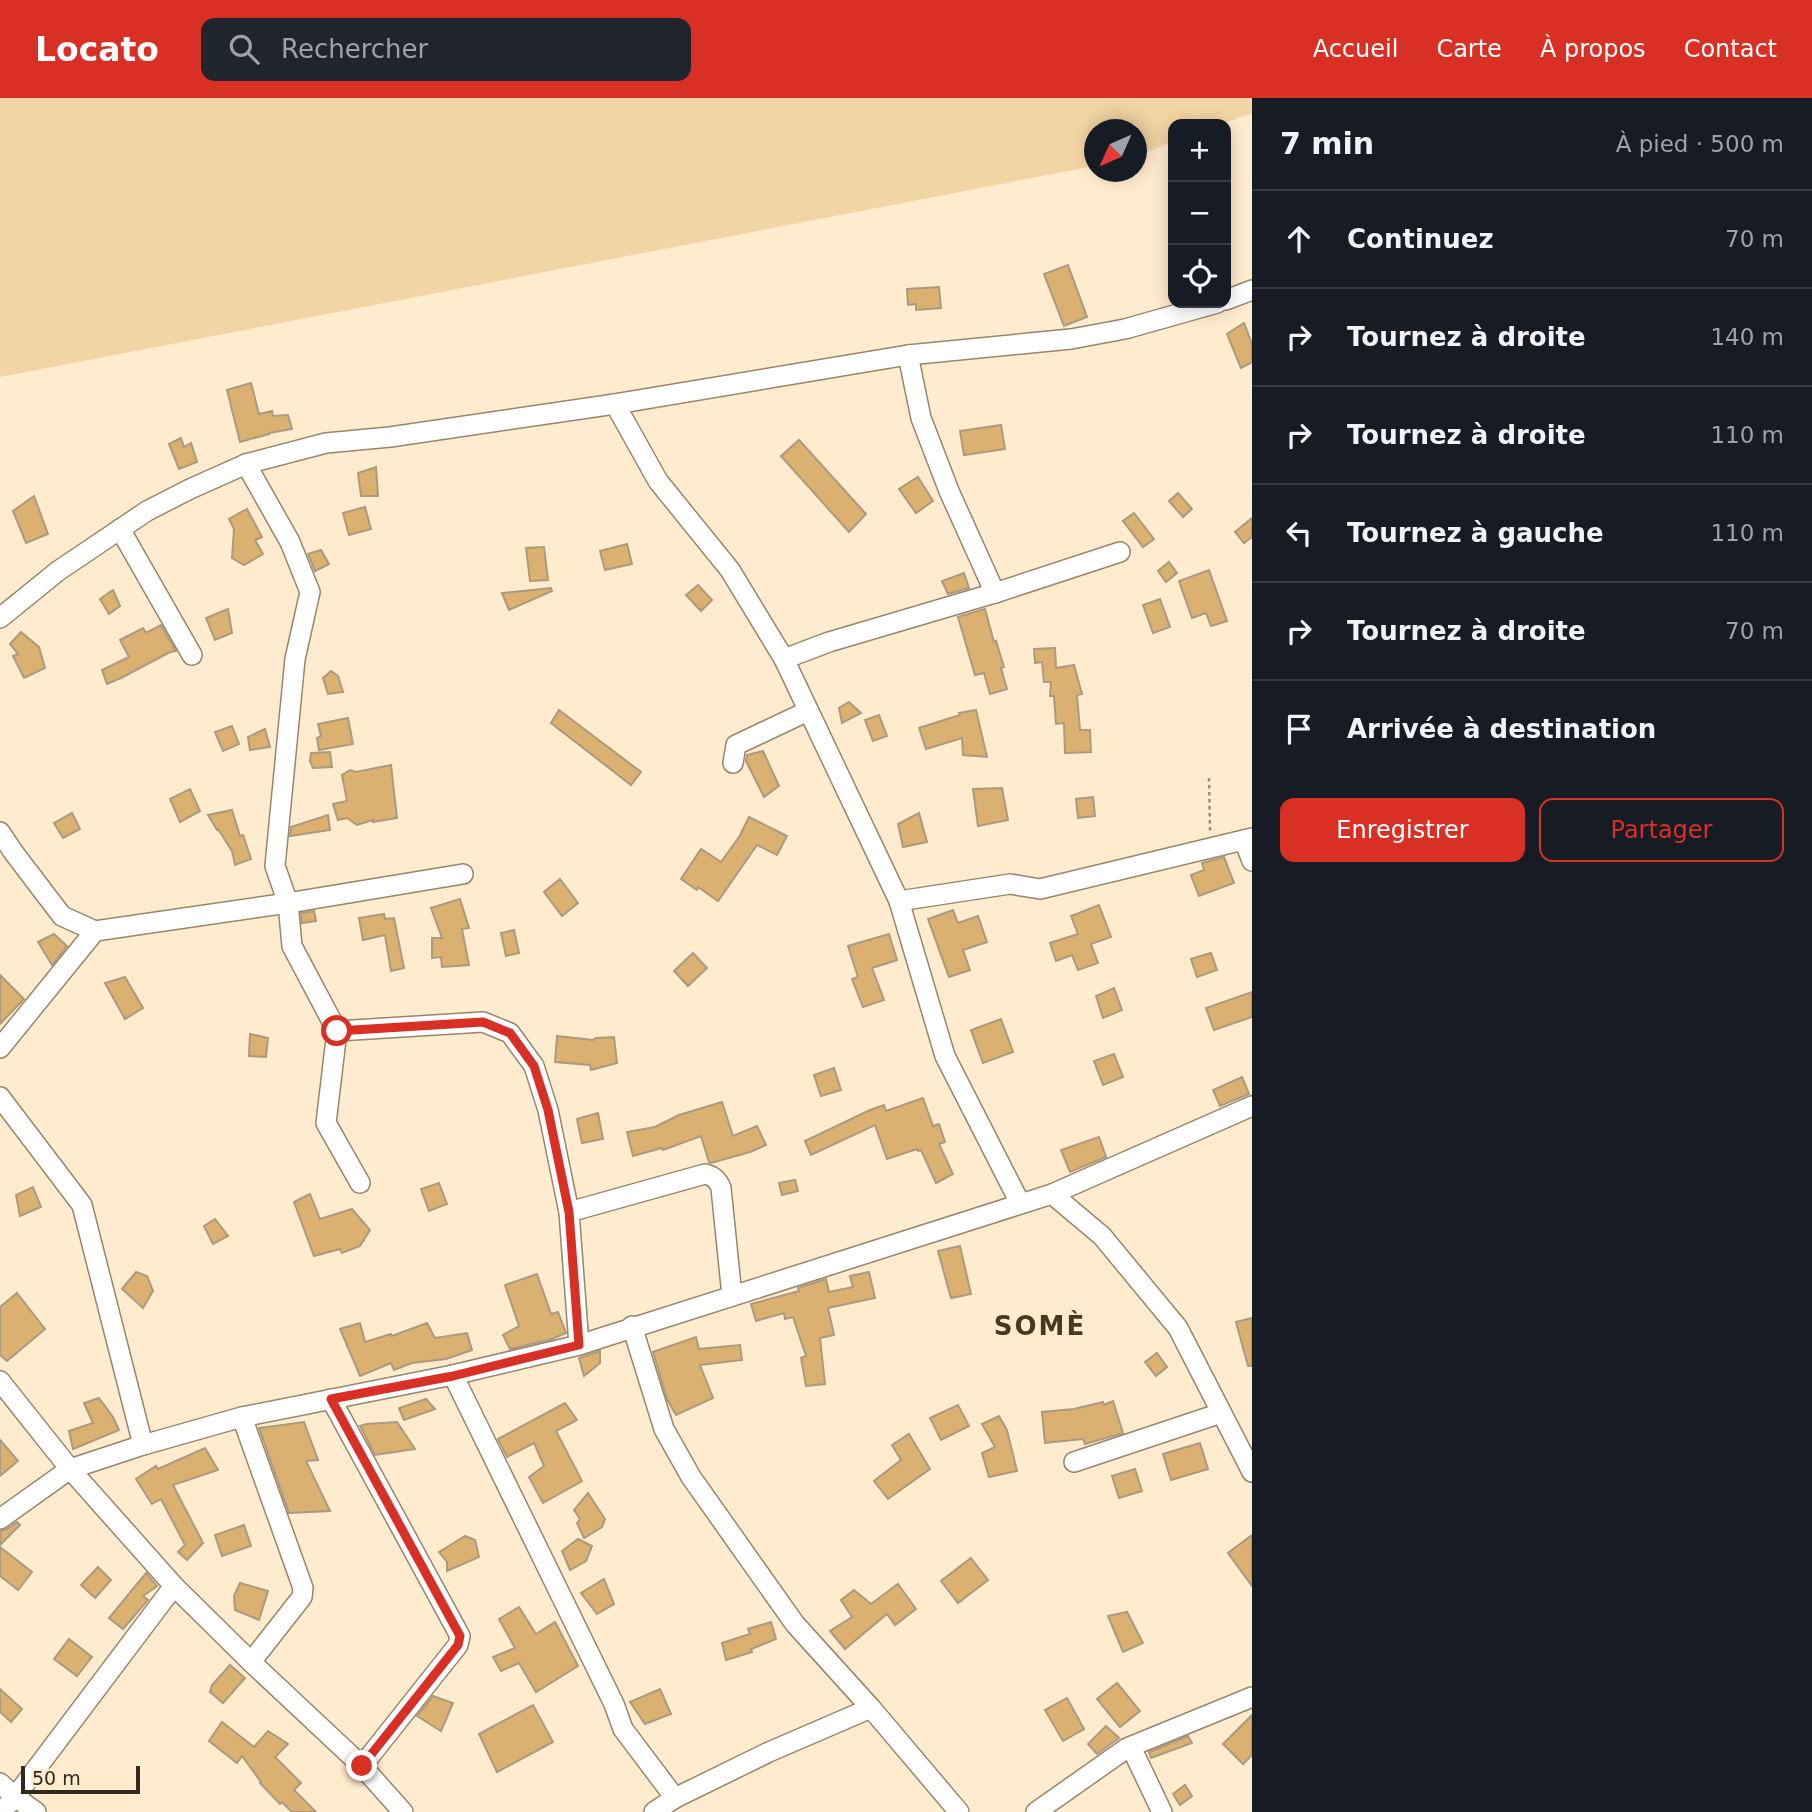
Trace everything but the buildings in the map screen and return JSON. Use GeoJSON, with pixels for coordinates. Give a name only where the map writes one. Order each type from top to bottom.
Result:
{"type":"FeatureCollection","features":[{"type":"Feature","properties":{"kind":"street"},"geometry":{"type":"LineString","coordinates":[[1231,297],[1252,290]]}},
{"type":"Feature","properties":{"kind":"street"},"geometry":{"type":"LineString","coordinates":[[0,618],[58,571],[147,511],[246,464],[326,443],[403,435],[615,404],[908,355],[1084,336],[1125,329],[1199,308]]}},
{"type":"Feature","properties":{"kind":"street"},"geometry":{"type":"LineString","coordinates":[[908,355],[921,418],[949,491],[995,593]]}},
{"type":"Feature","properties":{"kind":"street"},"geometry":{"type":"LineString","coordinates":[[615,404],[658,481],[730,570],[785,659],[899,901],[945,1056],[1020,1203]]}},
{"type":"Feature","properties":{"kind":"street"},"geometry":{"type":"LineString","coordinates":[[246,464],[290,542],[310,592],[295,659],[275,866],[288,903],[292,946],[337,1031],[326,1123],[360,1183]]}},
{"type":"Feature","properties":{"kind":"street"},"geometry":{"type":"LineString","coordinates":[[120,529],[191,655]]}},
{"type":"Feature","properties":{"kind":"street"},"geometry":{"type":"LineString","coordinates":[[785,659],[829,642],[995,593],[1120,552]]}},
{"type":"Feature","properties":{"kind":"street"},"geometry":{"type":"LineString","coordinates":[[733,763],[736,746],[808,711]]}},
{"type":"Feature","properties":{"kind":"street"},"geometry":{"type":"LineString","coordinates":[[0,832],[62,916],[95,931],[463,874]]}},
{"type":"Feature","properties":{"kind":"street"},"geometry":{"type":"LineString","coordinates":[[899,901],[1010,884],[1040,889],[1248,839],[1252,861]]}},
{"type":"Feature","properties":{"kind":"street"},"geometry":{"type":"LineString","coordinates":[[0,1048],[95,931]]}},
{"type":"Feature","properties":{"kind":"street"},"geometry":{"type":"LineString","coordinates":[[337,1031],[483,1022],[510,1033],[534,1066],[548,1110],[569,1212],[579,1345]]}},
{"type":"Feature","properties":{"kind":"street"},"geometry":{"type":"LineString","coordinates":[[0,1097],[82,1205],[143,1445]]}},
{"type":"Feature","properties":{"kind":"street"},"geometry":{"type":"LineString","coordinates":[[0,1519],[70,1469],[242,1417],[453,1376],[579,1345],[1052,1194],[1252,1106]]}},
{"type":"Feature","properties":{"kind":"street"},"geometry":{"type":"LineString","coordinates":[[569,1212],[705,1174],[711,1175],[721,1188],[732,1296]]}},
{"type":"Feature","properties":{"kind":"street"},"geometry":{"type":"LineString","coordinates":[[1052,1194],[1102,1236],[1178,1328],[1252,1472]]}},
{"type":"Feature","properties":{"kind":"street"},"geometry":{"type":"LineString","coordinates":[[632,1326],[664,1429],[691,1477],[794,1624],[871,1708],[959,1812]]}},
{"type":"Feature","properties":{"kind":"street"},"geometry":{"type":"LineString","coordinates":[[453,1376],[624,1729],[675,1798]]}},
{"type":"Feature","properties":{"kind":"street"},"geometry":{"type":"LineString","coordinates":[[0,1381],[70,1469],[174,1586],[362,1766],[403,1812]]}},
{"type":"Feature","properties":{"kind":"street"},"geometry":{"type":"LineString","coordinates":[[331,1399],[460,1636],[458,1645],[362,1766]]}},
{"type":"Feature","properties":{"kind":"street"},"geometry":{"type":"LineString","coordinates":[[1074,1462],[1221,1413]]}},
{"type":"Feature","properties":{"kind":"street"},"geometry":{"type":"LineString","coordinates":[[242,1417],[303,1588],[302,1597],[251,1662]]}},
{"type":"Feature","properties":{"kind":"street"},"geometry":{"type":"LineString","coordinates":[[1,1812],[7,1790],[174,1586]]}},
{"type":"Feature","properties":{"kind":"street"},"geometry":{"type":"LineString","coordinates":[[1036,1812],[1131,1747],[1252,1697]]}},
{"type":"Feature","properties":{"kind":"street"},"geometry":{"type":"LineString","coordinates":[[654,1812],[675,1798],[769,1752],[871,1708]]}},
{"type":"Feature","properties":{"kind":"street"},"geometry":{"type":"LineString","coordinates":[[1131,1747],[1162,1812]]}},
{"type":"Feature","properties":{"kind":"street"},"geometry":{"type":"LineString","coordinates":[[7,1790],[36,1812]]}},
{"type":"Feature","properties":{"kind":"path"},"geometry":{"type":"LineString","coordinates":[[1209,778],[1210,848]]}},
{"type":"Feature","properties":{"kind":"shaded area"},"geometry":{"type":"Polygon","coordinates":[[[0,98],[1252,98],[1252,113],[1231,120],[1168,119],[1168,144],[1147,152],[1147,119],[1084,119],[1084,168],[0,377],[0,98]]]}},
{"type":"Feature","properties":{"kind":"district","name":"SOMÈ"},"geometry":{"type":"Point","coordinates":[1040,1326]}},
{"type":"Feature","properties":{"kind":"route"},"geometry":{"type":"LineString","coordinates":[[337,1031],[483,1022],[510,1033],[534,1066],[548,1110],[569,1212],[579,1345],[453,1376],[331,1399],[460,1636],[458,1645],[362,1766]]}}]}
